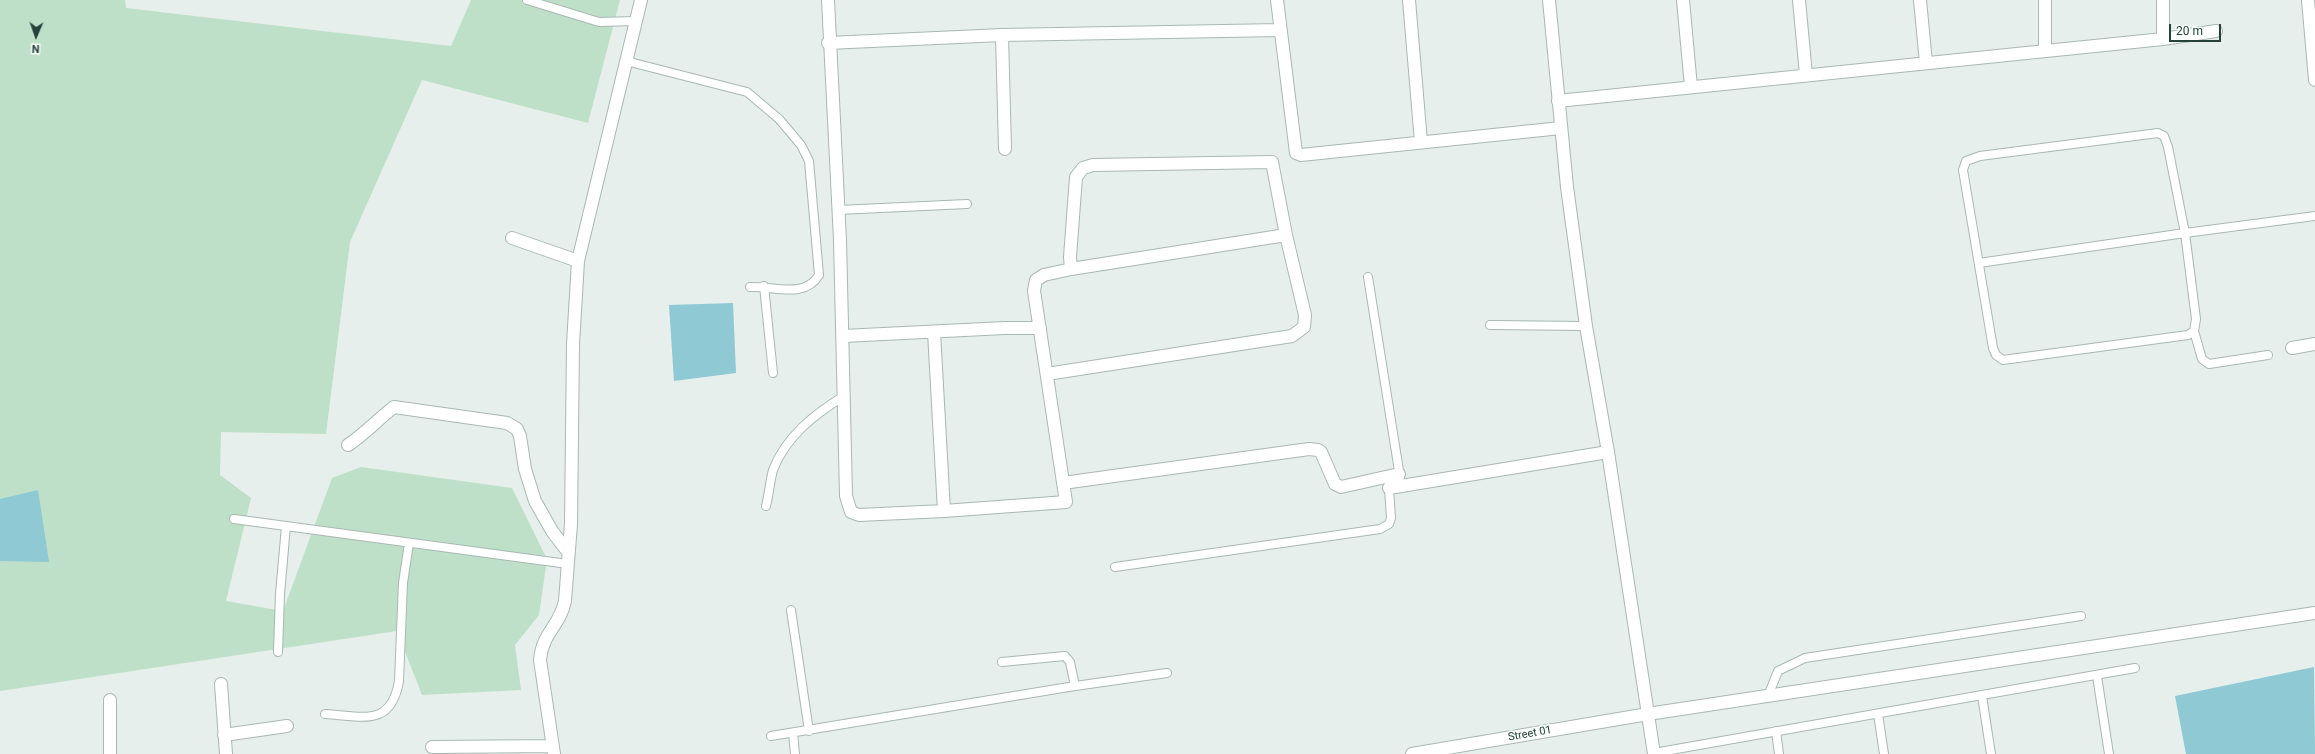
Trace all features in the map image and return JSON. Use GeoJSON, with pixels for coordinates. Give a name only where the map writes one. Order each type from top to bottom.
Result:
{"type":"FeatureCollection","features":[{"type":"Feature","properties":{"kind":"street"},"geometry":{"type":"LineString","coordinates":[[432,747],[554,750],[540,653],[544,639],[563,613],[568,564],[571,524],[573,344],[578,261],[642,0]]}},
{"type":"Feature","properties":{"kind":"street"},"geometry":{"type":"LineString","coordinates":[[828,0],[828,43],[838,210],[843,336],[846,496],[851,512],[872,516],[1066,502],[1034,291],[1036,280],[1044,275],[1071,269],[1286,235]]}},
{"type":"Feature","properties":{"kind":"street"},"geometry":{"type":"LineString","coordinates":[[1277,0],[1279,30],[1296,153],[1301,155],[1561,128]]}},
{"type":"Feature","properties":{"kind":"street"},"geometry":{"type":"LineString","coordinates":[[1409,0],[1421,142]]}},
{"type":"Feature","properties":{"kind":"street"},"geometry":{"type":"LineString","coordinates":[[1549,0],[1561,128],[1586,326],[1608,452],[1654,753]]}},
{"type":"Feature","properties":{"kind":"street"},"geometry":{"type":"LineString","coordinates":[[1683,0],[1691,87]]}},
{"type":"Feature","properties":{"kind":"street"},"geometry":{"type":"LineString","coordinates":[[1799,0],[1806,76]]}},
{"type":"Feature","properties":{"kind":"street"},"geometry":{"type":"LineString","coordinates":[[1920,0],[1926,63]]}},
{"type":"Feature","properties":{"kind":"street"},"geometry":{"type":"LineString","coordinates":[[2045,0],[2045,51]]}},
{"type":"Feature","properties":{"kind":"street"},"geometry":{"type":"LineString","coordinates":[[2163,0],[2164,39]]}},
{"type":"Feature","properties":{"kind":"street"},"geometry":{"type":"LineString","coordinates":[[2308,0],[2308,26],[2315,80]]}},
{"type":"Feature","properties":{"kind":"street"},"geometry":{"type":"LineString","coordinates":[[828,43],[1002,35],[1279,30]]}},
{"type":"Feature","properties":{"kind":"street"},"geometry":{"type":"LineString","coordinates":[[1558,101],[2164,39],[2216,31]]}},
{"type":"Feature","properties":{"kind":"street"},"geometry":{"type":"LineString","coordinates":[[1002,35],[1005,149]]}},
{"type":"Feature","properties":{"kind":"street"},"geometry":{"type":"LineString","coordinates":[[1047,374],[1292,336],[1304,327],[1305,315],[1286,235],[1272,162],[1093,165],[1083,168],[1076,177],[1070,257],[1071,269]]}},
{"type":"Feature","properties":{"kind":"street"},"geometry":{"type":"LineString","coordinates":[[512,238],[578,261]]}},
{"type":"Feature","properties":{"kind":"street"},"geometry":{"type":"LineString","coordinates":[[843,336],[1005,328],[1040,328]]}},
{"type":"Feature","properties":{"kind":"street"},"geometry":{"type":"LineString","coordinates":[[934,332],[944,511]]}},
{"type":"Feature","properties":{"kind":"street"},"geometry":{"type":"LineString","coordinates":[[2292,348],[2315,344]]}},
{"type":"Feature","properties":{"kind":"street"},"geometry":{"type":"LineString","coordinates":[[348,445],[364,434],[381,417],[394,407],[507,423],[517,429],[520,436],[525,469],[535,500],[552,531],[568,552]]}},
{"type":"Feature","properties":{"kind":"street"},"geometry":{"type":"LineString","coordinates":[[1063,483],[1309,449],[1318,450],[1321,452],[1335,484],[1341,487],[1348,487],[1399,474]]}},
{"type":"Feature","properties":{"kind":"street"},"geometry":{"type":"LineString","coordinates":[[1389,488],[1608,452]]}},
{"type":"Feature","properties":{"kind":"street","name":"Street 01"},"geometry":{"type":"LineString","coordinates":[[1412,754],[1648,714],[2315,612]]}},
{"type":"Feature","properties":{"kind":"street"},"geometry":{"type":"LineString","coordinates":[[221,684],[226,754]]}},
{"type":"Feature","properties":{"kind":"street"},"geometry":{"type":"LineString","coordinates":[[110,700],[110,754]]}},
{"type":"Feature","properties":{"kind":"street"},"geometry":{"type":"LineString","coordinates":[[224,735],[287,726]]}},
{"type":"Feature","properties":{"kind":"lane"},"geometry":{"type":"LineString","coordinates":[[527,0],[599,22],[636,20]]}},
{"type":"Feature","properties":{"kind":"lane"},"geometry":{"type":"LineString","coordinates":[[626,61],[747,92],[779,119],[801,145],[809,161],[812,181],[819,275],[805,288],[796,290],[764,286],[750,287]]}},
{"type":"Feature","properties":{"kind":"lane"},"geometry":{"type":"LineString","coordinates":[[2194,331],[2188,335],[2003,360],[1996,355],[1993,348],[1963,170],[1966,161],[1980,156],[2158,133],[2164,136],[2168,148],[2184,233],[2196,319],[2194,331],[2202,359],[2209,364],[2268,355]]}},
{"type":"Feature","properties":{"kind":"lane"},"geometry":{"type":"LineString","coordinates":[[838,210],[967,204]]}},
{"type":"Feature","properties":{"kind":"lane"},"geometry":{"type":"LineString","coordinates":[[1979,263],[2184,233],[2315,216]]}},
{"type":"Feature","properties":{"kind":"lane"},"geometry":{"type":"LineString","coordinates":[[1368,277],[1402,486]]}},
{"type":"Feature","properties":{"kind":"lane"},"geometry":{"type":"LineString","coordinates":[[764,286],[773,373]]}},
{"type":"Feature","properties":{"kind":"lane"},"geometry":{"type":"LineString","coordinates":[[1490,325],[1586,326]]}},
{"type":"Feature","properties":{"kind":"lane"},"geometry":{"type":"LineString","coordinates":[[766,506],[773,470],[786,443],[818,412],[844,396]]}},
{"type":"Feature","properties":{"kind":"lane"},"geometry":{"type":"LineString","coordinates":[[1115,567],[1380,529],[1389,524],[1391,518],[1389,488]]}},
{"type":"Feature","properties":{"kind":"lane"},"geometry":{"type":"LineString","coordinates":[[234,519],[568,564]]}},
{"type":"Feature","properties":{"kind":"lane"},"geometry":{"type":"LineString","coordinates":[[278,652],[280,594],[286,526]]}},
{"type":"Feature","properties":{"kind":"lane"},"geometry":{"type":"LineString","coordinates":[[325,714],[375,716],[388,709],[397,696],[403,583],[409,543]]}},
{"type":"Feature","properties":{"kind":"lane"},"geometry":{"type":"LineString","coordinates":[[791,610],[809,730]]}},
{"type":"Feature","properties":{"kind":"lane"},"geometry":{"type":"LineString","coordinates":[[1768,696],[1778,671],[1804,658],[2081,616]]}},
{"type":"Feature","properties":{"kind":"lane"},"geometry":{"type":"LineString","coordinates":[[1002,662],[1065,656],[1070,662],[1075,686]]}},
{"type":"Feature","properties":{"kind":"lane"},"geometry":{"type":"LineString","coordinates":[[1654,753],[1673,752],[1776,731],[2097,676],[2135,668]]}},
{"type":"Feature","properties":{"kind":"lane"},"geometry":{"type":"LineString","coordinates":[[770,736],[1075,686],[1167,673]]}},
{"type":"Feature","properties":{"kind":"lane"},"geometry":{"type":"LineString","coordinates":[[2097,676],[2109,754]]}},
{"type":"Feature","properties":{"kind":"lane"},"geometry":{"type":"LineString","coordinates":[[1982,696],[1991,754]]}},
{"type":"Feature","properties":{"kind":"lane"},"geometry":{"type":"LineString","coordinates":[[1878,714],[1884,754]]}},
{"type":"Feature","properties":{"kind":"lane"},"geometry":{"type":"LineString","coordinates":[[1776,731],[1779,754]]}},
{"type":"Feature","properties":{"kind":"lane"},"geometry":{"type":"LineString","coordinates":[[793,733],[795,754]]}},
{"type":"Feature","properties":{"kind":"green space"},"geometry":{"type":"Polygon","coordinates":[[[0,0],[125,0],[126,8],[451,46],[471,0],[620,0],[588,123],[422,80],[350,242],[326,434],[221,432],[220,475],[251,498],[226,601],[283,611],[332,478],[361,467],[512,488],[547,559],[539,615],[515,645],[521,690],[422,695],[397,631],[0,691],[0,0]]]}},
{"type":"Feature","properties":{"kind":"water"},"geometry":{"type":"Polygon","coordinates":[[[733,303],[736,373],[674,381],[669,305],[733,303]]]}},
{"type":"Feature","properties":{"kind":"water"},"geometry":{"type":"Polygon","coordinates":[[[38,490],[49,562],[0,561],[0,499],[38,490]]]}},
{"type":"Feature","properties":{"kind":"water"},"geometry":{"type":"Polygon","coordinates":[[[2314,667],[2315,754],[2186,754],[2175,696],[2314,667]]]}}]}
